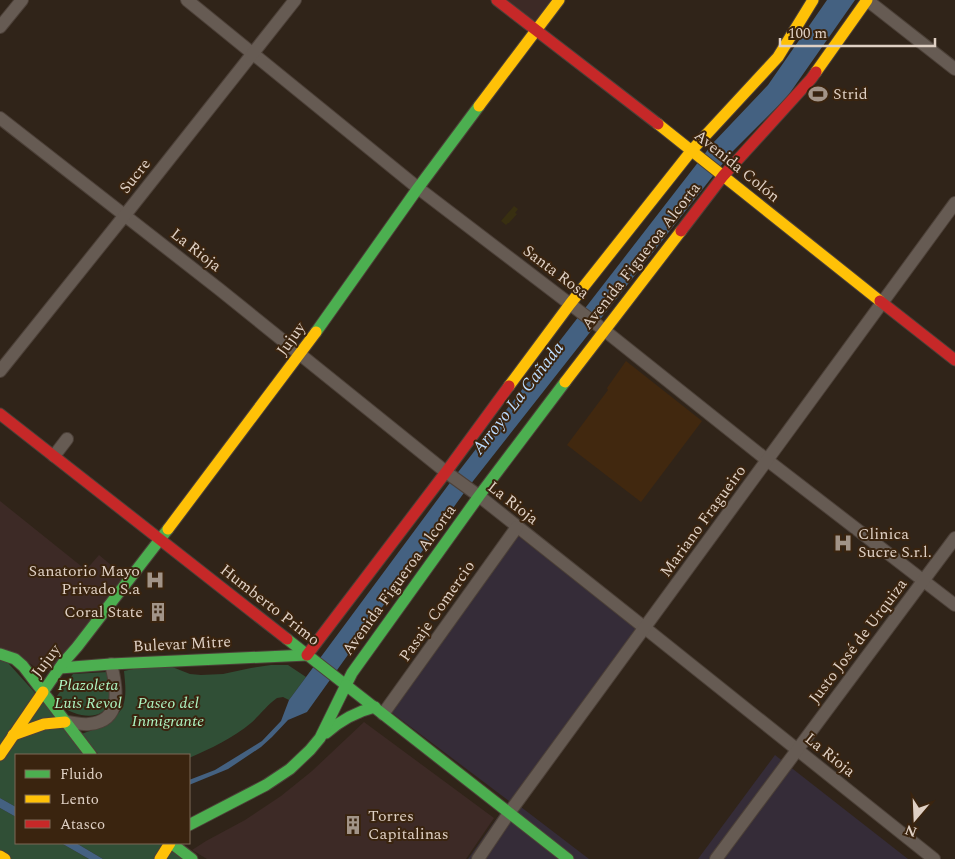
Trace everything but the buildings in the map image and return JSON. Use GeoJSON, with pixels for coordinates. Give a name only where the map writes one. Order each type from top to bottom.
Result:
{"type":"FeatureCollection","features":[{"type":"Feature","properties":{"kind":"main road","name":"Avenida Colón"},"geometry":{"type":"LineString","coordinates":[[497,0],[692,150],[955,360]]}},
{"type":"Feature","properties":{"kind":"main road","name":"Jujuy"},"geometry":{"type":"LineString","coordinates":[[0,756],[42,692],[300,354],[418,188],[559,0]]}},
{"type":"Feature","properties":{"kind":"main road","name":"Avenida Figueroa Alcorta"},"geometry":{"type":"LineString","coordinates":[[307,655],[446,472],[570,304],[692,150],[778,57],[813,0]]}},
{"type":"Feature","properties":{"kind":"main road","name":"Avenida Figueroa Alcorta"},"geometry":{"type":"LineString","coordinates":[[320,738],[352,672],[479,496],[723,176],[811,80],[867,0]]}},
{"type":"Feature","properties":{"kind":"main road","name":"Humberto Primo"},"geometry":{"type":"LineString","coordinates":[[0,414],[568,859]]}},
{"type":"Feature","properties":{"kind":"main road"},"geometry":{"type":"LineString","coordinates":[[0,654],[15,659],[23,666],[89,754]]}},
{"type":"Feature","properties":{"kind":"main road","name":"Bulevar Mitre"},"geometry":{"type":"LineString","coordinates":[[60,668],[307,655]]}},
{"type":"Feature","properties":{"kind":"main road"},"geometry":{"type":"LineString","coordinates":[[190,824],[281,776],[342,719],[360,710],[379,710]]}},
{"type":"Feature","properties":{"kind":"main road"},"geometry":{"type":"LineString","coordinates":[[13,735],[44,724],[65,722]]}},
{"type":"Feature","properties":{"kind":"main road"},"geometry":{"type":"LineString","coordinates":[[160,859],[169,844]]}},
{"type":"Feature","properties":{"kind":"main road"},"geometry":{"type":"LineString","coordinates":[[171,844],[192,859]]}},
{"type":"Feature","properties":{"kind":"main road"},"geometry":{"type":"LineString","coordinates":[[0,856],[5,859]]}},
{"type":"Feature","properties":{"kind":"street"},"geometry":{"type":"LineString","coordinates":[[0,27],[22,0]]}},
{"type":"Feature","properties":{"kind":"street","name":"Santa Rosa"},"geometry":{"type":"LineString","coordinates":[[187,0],[418,188],[604,330],[767,460],[955,605]]}},
{"type":"Feature","properties":{"kind":"street","name":"Sucre"},"geometry":{"type":"LineString","coordinates":[[0,371],[295,0]]}},
{"type":"Feature","properties":{"kind":"street"},"geometry":{"type":"LineString","coordinates":[[867,0],[955,69]]}},
{"type":"Feature","properties":{"kind":"street","name":"La Rioja"},"geometry":{"type":"LineString","coordinates":[[0,118],[125,215],[215,293],[300,354],[934,859]]}},
{"type":"Feature","properties":{"kind":"street","name":"Mariano Fragueiro"},"geometry":{"type":"LineString","coordinates":[[478,859],[509,813],[955,203]]}},
{"type":"Feature","properties":{"kind":"street"},"geometry":{"type":"LineString","coordinates":[[54,456],[67,439]]}},
{"type":"Feature","properties":{"kind":"street","name":"Pasaje Comercio"},"geometry":{"type":"LineString","coordinates":[[379,710],[517,527]]}},
{"type":"Feature","properties":{"kind":"street","name":"Justo José de Urquiza"},"geometry":{"type":"LineString","coordinates":[[716,859],[955,538]]}},
{"type":"Feature","properties":{"kind":"street"},"geometry":{"type":"LineString","coordinates":[[65,722],[95,723],[104,719],[111,712],[116,693],[111,664]]}},
{"type":"Feature","properties":{"kind":"shaded area"},"geometry":{"type":"Polygon","coordinates":[[[498,0],[559,0],[536,30],[498,0]]]}},
{"type":"Feature","properties":{"kind":"shaded area"},"geometry":{"type":"Polygon","coordinates":[[[626,361],[702,421],[641,502],[567,445],[608,390],[607,388],[626,361]]]}},
{"type":"Feature","properties":{"kind":"shaded area"},"geometry":{"type":"Polygon","coordinates":[[[0,501],[86,570],[99,555],[129,580],[51,670],[37,669],[31,664],[0,649],[0,501]]]}},
{"type":"Feature","properties":{"kind":"shaded area"},"geometry":{"type":"Polygon","coordinates":[[[517,535],[638,630],[521,807],[589,859],[468,859],[509,801],[391,712],[517,535]]]}},
{"type":"Feature","properties":{"kind":"shaded area"},"geometry":{"type":"Polygon","coordinates":[[[364,722],[494,818],[466,859],[207,859],[192,850],[245,820],[281,796],[312,771],[364,722]]]}},
{"type":"Feature","properties":{"kind":"shaded area"},"geometry":{"type":"Polygon","coordinates":[[[775,755],[908,859],[698,859],[775,755]]]}},
{"type":"Feature","properties":{"kind":"green space"},"geometry":{"type":"Polygon","coordinates":[[[0,654],[90,754],[15,754],[15,806],[0,798],[0,654]]]}},
{"type":"Feature","properties":{"kind":"green space","name":"Paseo del Inmigrante"},"geometry":{"type":"Polygon","coordinates":[[[162,663],[190,674],[201,675],[223,674],[271,665],[288,665],[306,677],[289,700],[283,697],[277,698],[237,734],[190,758],[190,754],[98,754],[81,734],[105,724],[120,711],[125,697],[124,671],[162,663]]]}},
{"type":"Feature","properties":{"kind":"green space","name":"Plazoleta Luis Revol"},"geometry":{"type":"Polygon","coordinates":[[[108,672],[110,696],[105,710],[87,716],[74,713],[62,706],[57,696],[73,674],[108,672]]]}},
{"type":"Feature","properties":{"kind":"green space"},"geometry":{"type":"Polygon","coordinates":[[[0,808],[15,816],[15,844],[63,844],[89,859],[5,859],[0,856],[0,808]]]}},
{"type":"Feature","properties":{"kind":"green space"},"geometry":{"type":"Polygon","coordinates":[[[78,844],[172,844],[192,859],[103,859],[78,844]]]}},
{"type":"Feature","properties":{"kind":"sand"},"geometry":{"type":"Polygon","coordinates":[[[514,206],[518,209],[515,213],[517,214],[506,225],[501,221],[514,206]]]}},
{"type":"Feature","properties":{"kind":"water","name":"Arroyo La Cañada"},"geometry":{"type":"Polygon","coordinates":[[[827,0],[855,0],[787,97],[731,153],[466,490],[307,712],[288,720],[261,747],[228,769],[190,785],[190,780],[215,770],[262,741],[281,721],[289,700],[452,480],[713,143],[768,85],[827,0]]]}},
{"type":"Feature","properties":{"kind":"water"},"geometry":{"type":"Polygon","coordinates":[[[0,798],[15,806],[15,816],[0,808],[0,798]]]}},
{"type":"Feature","properties":{"kind":"water"},"geometry":{"type":"Polygon","coordinates":[[[63,844],[78,844],[103,859],[89,859],[63,844]]]}},
{"type":"Feature","properties":{"kind":"traffic: fast"},"geometry":{"type":"LineString","coordinates":[[316,332],[418,188],[479,106]]}},
{"type":"Feature","properties":{"kind":"traffic: fast"},"geometry":{"type":"LineString","coordinates":[[346,685],[352,673],[479,496],[565,382]]}},
{"type":"Feature","properties":{"kind":"traffic: fast"},"geometry":{"type":"LineString","coordinates":[[43,692],[63,663],[168,529]]}},
{"type":"Feature","properties":{"kind":"traffic: fast"},"geometry":{"type":"LineString","coordinates":[[287,639],[568,859]]}},
{"type":"Feature","properties":{"kind":"traffic: fast"},"geometry":{"type":"LineString","coordinates":[[0,654],[15,659],[23,666],[90,754]]}},
{"type":"Feature","properties":{"kind":"traffic: fast"},"geometry":{"type":"LineString","coordinates":[[60,668],[307,655]]}},
{"type":"Feature","properties":{"kind":"traffic: fast"},"geometry":{"type":"LineString","coordinates":[[190,824],[266,785],[290,769],[320,738],[346,685]]}},
{"type":"Feature","properties":{"kind":"traffic: fast"},"geometry":{"type":"LineString","coordinates":[[326,733],[349,717],[375,707]]}},
{"type":"Feature","properties":{"kind":"traffic: fast"},"geometry":{"type":"LineString","coordinates":[[172,844],[192,859]]}},
{"type":"Feature","properties":{"kind":"traffic: slow"},"geometry":{"type":"LineString","coordinates":[[479,106],[559,0]]}},
{"type":"Feature","properties":{"kind":"traffic: slow"},"geometry":{"type":"LineString","coordinates":[[509,386],[570,304],[692,150],[778,57],[813,0]]}},
{"type":"Feature","properties":{"kind":"traffic: slow"},"geometry":{"type":"LineString","coordinates":[[816,72],[867,0]]}},
{"type":"Feature","properties":{"kind":"traffic: slow"},"geometry":{"type":"LineString","coordinates":[[658,124],[880,301]]}},
{"type":"Feature","properties":{"kind":"traffic: slow"},"geometry":{"type":"LineString","coordinates":[[565,382],[681,231]]}},
{"type":"Feature","properties":{"kind":"traffic: slow"},"geometry":{"type":"LineString","coordinates":[[168,529],[316,332]]}},
{"type":"Feature","properties":{"kind":"traffic: slow"},"geometry":{"type":"LineString","coordinates":[[0,755],[43,692]]}},
{"type":"Feature","properties":{"kind":"traffic: slow"},"geometry":{"type":"LineString","coordinates":[[13,735],[44,724],[65,722]]}},
{"type":"Feature","properties":{"kind":"traffic: slow"},"geometry":{"type":"LineString","coordinates":[[160,859],[169,844]]}},
{"type":"Feature","properties":{"kind":"traffic: slow"},"geometry":{"type":"LineString","coordinates":[[0,856],[5,859]]}},
{"type":"Feature","properties":{"kind":"traffic: jam"},"geometry":{"type":"LineString","coordinates":[[497,0],[658,124]]}},
{"type":"Feature","properties":{"kind":"traffic: jam"},"geometry":{"type":"LineString","coordinates":[[681,231],[723,176],[816,72]]}},
{"type":"Feature","properties":{"kind":"traffic: jam"},"geometry":{"type":"LineString","coordinates":[[880,301],[955,360]]}},
{"type":"Feature","properties":{"kind":"traffic: jam"},"geometry":{"type":"LineString","coordinates":[[307,655],[509,386]]}},
{"type":"Feature","properties":{"kind":"traffic: jam"},"geometry":{"type":"LineString","coordinates":[[0,414],[287,639]]}},
{"type":"Feature","properties":{"kind":"place","name":"Strid"},"geometry":{"type":"Point","coordinates":[818,94]}},
{"type":"Feature","properties":{"kind":"place","name":"Clinica Sucre S.r.l."},"geometry":{"type":"Point","coordinates":[843,543]}},
{"type":"Feature","properties":{"kind":"place","name":"Sanatorio Mayo Privado S.a"},"geometry":{"type":"Point","coordinates":[155,580]}},
{"type":"Feature","properties":{"kind":"place","name":"Coral State"},"geometry":{"type":"Point","coordinates":[158,612]}},
{"type":"Feature","properties":{"kind":"place","name":"Torres Capitalinas"},"geometry":{"type":"Point","coordinates":[353,825]}}]}
